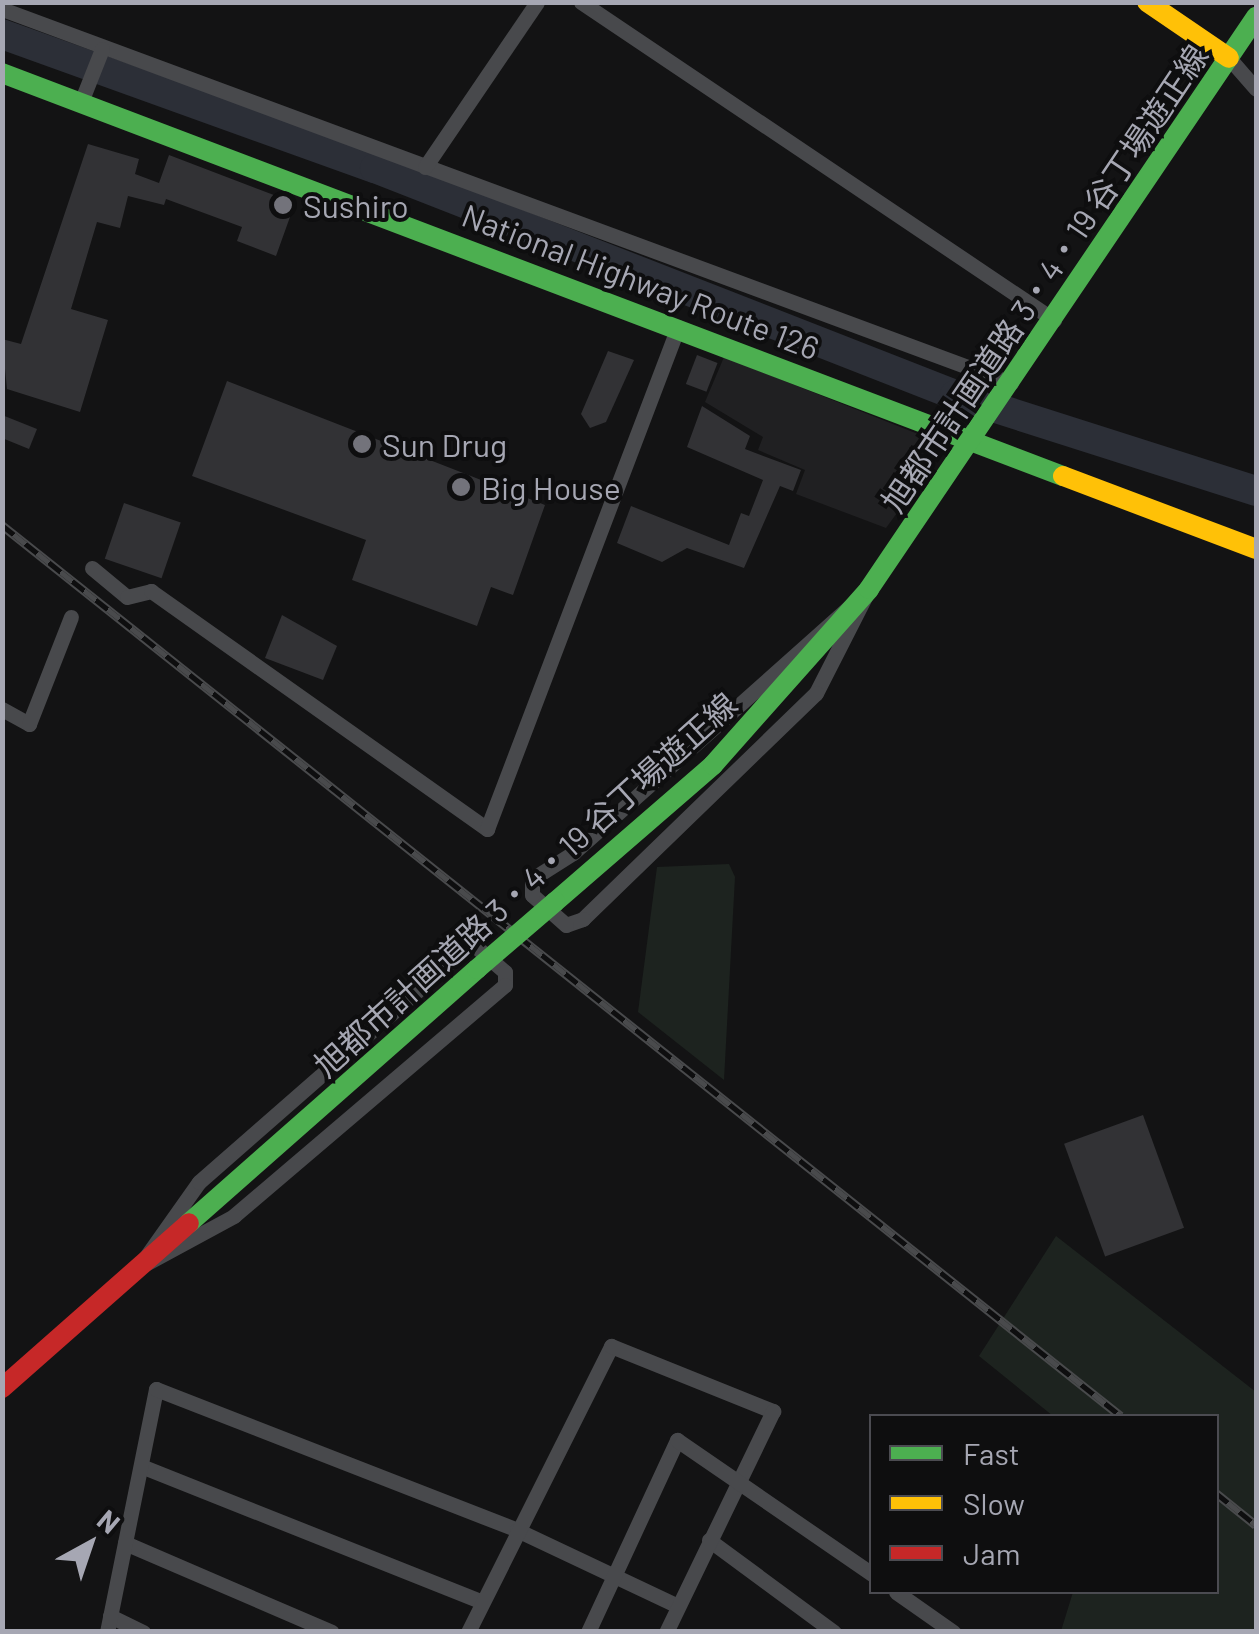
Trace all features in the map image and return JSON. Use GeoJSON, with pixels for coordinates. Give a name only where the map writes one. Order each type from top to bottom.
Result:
{"type":"FeatureCollection","features":[{"type":"Feature","properties":{"kind":"main road"},"geometry":{"type":"LineString","coordinates":[[1146,2],[1229,58]]}},
{"type":"Feature","properties":{"kind":"main road","name":"旭都市計画道路 3・4・19 谷丁場遊正線"},"geometry":{"type":"LineString","coordinates":[[2,1388],[713,765],[869,589],[975,438],[1256,17]]}},
{"type":"Feature","properties":{"kind":"main road","name":"National Highway Route 126"},"geometry":{"type":"LineString","coordinates":[[2,73],[975,438],[1256,549]]}},
{"type":"Feature","properties":{"kind":"street"},"geometry":{"type":"LineString","coordinates":[[424,167],[537,2]]}},
{"type":"Feature","properties":{"kind":"street"},"geometry":{"type":"LineString","coordinates":[[581,2],[1054,320]]}},
{"type":"Feature","properties":{"kind":"street"},"geometry":{"type":"LineString","coordinates":[[2,9],[1009,385]]}},
{"type":"Feature","properties":{"kind":"street"},"geometry":{"type":"LineString","coordinates":[[81,102],[102,49]]}},
{"type":"Feature","properties":{"kind":"street"},"geometry":{"type":"LineString","coordinates":[[1229,58],[1256,89]]}},
{"type":"Feature","properties":{"kind":"street"},"geometry":{"type":"LineString","coordinates":[[92,568],[127,597],[151,591],[486,829],[678,327]]}},
{"type":"Feature","properties":{"kind":"street"},"geometry":{"type":"LineString","coordinates":[[869,589],[816,693],[583,918],[566,925],[532,894],[532,878],[574,853],[869,589]]}},
{"type":"Feature","properties":{"kind":"street"},"geometry":{"type":"LineString","coordinates":[[2,709],[29,724],[71,616]]}},
{"type":"Feature","properties":{"kind":"street"},"geometry":{"type":"LineString","coordinates":[[460,944],[474,945],[504,972],[505,985],[234,1216],[138,1268],[199,1182],[447,965],[460,944]]}},
{"type":"Feature","properties":{"kind":"street"},"geometry":{"type":"LineString","coordinates":[[468,1632],[611,1346],[774,1410],[666,1632]]}},
{"type":"Feature","properties":{"kind":"street"},"geometry":{"type":"LineString","coordinates":[[142,1632],[108,1624],[156,1389],[517,1530],[678,1606]]}},
{"type":"Feature","properties":{"kind":"street"},"geometry":{"type":"LineString","coordinates":[[588,1632],[678,1440],[869,1572]]}},
{"type":"Feature","properties":{"kind":"street"},"geometry":{"type":"LineString","coordinates":[[140,1466],[482,1602]]}},
{"type":"Feature","properties":{"kind":"street"},"geometry":{"type":"LineString","coordinates":[[709,1540],[834,1632]]}},
{"type":"Feature","properties":{"kind":"street"},"geometry":{"type":"LineString","coordinates":[[125,1543],[332,1632]]}},
{"type":"Feature","properties":{"kind":"street"},"geometry":{"type":"LineString","coordinates":[[899,1594],[953,1632]]}},
{"type":"Feature","properties":{"kind":"shaded area"},"geometry":{"type":"Polygon","coordinates":[[[724,357],[918,434],[926,473],[886,528],[796,494],[805,470],[758,450],[763,437],[705,402],[724,357]]]}},
{"type":"Feature","properties":{"kind":"shaded area"},"geometry":{"type":"Polygon","coordinates":[[[729,864],[735,877],[724,1080],[638,1012],[657,867],[729,864]]]}},
{"type":"Feature","properties":{"kind":"shaded area"},"geometry":{"type":"Polygon","coordinates":[[[1056,1236],[1256,1392],[1256,1631],[1061,1631],[1072,1594],[1219,1594],[1219,1414],[1051,1414],[979,1356],[1056,1236]]]}},
{"type":"Feature","properties":{"kind":"building"},"geometry":{"type":"Polygon","coordinates":[[[88,144],[139,159],[135,174],[159,183],[169,155],[295,203],[276,256],[237,241],[242,227],[166,199],[164,205],[128,196],[120,228],[97,222],[71,309],[108,320],[80,412],[7,389],[2,339],[21,344],[88,144]]]}},
{"type":"Feature","properties":{"kind":"building"},"geometry":{"type":"Polygon","coordinates":[[[608,351],[634,360],[606,422],[590,428],[581,414],[608,351]]]}},
{"type":"Feature","properties":{"kind":"building"},"geometry":{"type":"Polygon","coordinates":[[[697,355],[718,363],[706,392],[686,384],[697,355]]]}},
{"type":"Feature","properties":{"kind":"building"},"geometry":{"type":"Polygon","coordinates":[[[227,381],[545,505],[513,595],[491,587],[477,626],[352,580],[366,540],[192,476],[227,381]]]}},
{"type":"Feature","properties":{"kind":"building"},"geometry":{"type":"Polygon","coordinates":[[[702,406],[750,436],[745,449],[801,470],[793,491],[780,486],[744,568],[687,548],[662,562],[617,543],[631,506],[729,545],[741,513],[749,516],[763,480],[687,447],[702,406]]]}},
{"type":"Feature","properties":{"kind":"building"},"geometry":{"type":"Polygon","coordinates":[[[2,415],[37,429],[29,449],[2,438],[2,415]]]}},
{"type":"Feature","properties":{"kind":"building"},"geometry":{"type":"Polygon","coordinates":[[[124,503],[181,523],[162,578],[105,559],[124,503]]]}},
{"type":"Feature","properties":{"kind":"building"},"geometry":{"type":"Polygon","coordinates":[[[282,615],[337,646],[323,680],[265,658],[282,615]]]}},
{"type":"Feature","properties":{"kind":"building"},"geometry":{"type":"Polygon","coordinates":[[[1143,1115],[1184,1228],[1105,1256],[1064,1144],[1143,1115]]]}},
{"type":"Feature","properties":{"kind":"waterway"},"geometry":{"type":"LineString","coordinates":[[2,34],[375,168],[955,395],[1256,491]]}},
{"type":"Feature","properties":{"kind":"railway"},"geometry":{"type":"LineString","coordinates":[[2,525],[1118,1414]]}},
{"type":"Feature","properties":{"kind":"railway"},"geometry":{"type":"LineString","coordinates":[[1219,1495],[1256,1525]]}},
{"type":"Feature","properties":{"kind":"traffic: fast"},"geometry":{"type":"LineString","coordinates":[[555,902],[713,765],[869,589],[1256,17]]}},
{"type":"Feature","properties":{"kind":"traffic: fast"},"geometry":{"type":"LineString","coordinates":[[2,73],[1063,476]]}},
{"type":"Feature","properties":{"kind":"traffic: fast"},"geometry":{"type":"LineString","coordinates":[[477,969],[555,902]]}},
{"type":"Feature","properties":{"kind":"traffic: fast"},"geometry":{"type":"LineString","coordinates":[[189,1223],[477,969]]}},
{"type":"Feature","properties":{"kind":"traffic: slow"},"geometry":{"type":"LineString","coordinates":[[1147,2],[1229,58]]}},
{"type":"Feature","properties":{"kind":"traffic: slow"},"geometry":{"type":"LineString","coordinates":[[1063,476],[1256,549]]}},
{"type":"Feature","properties":{"kind":"traffic: jam"},"geometry":{"type":"LineString","coordinates":[[2,1388],[189,1223]]}},
{"type":"Feature","properties":{"kind":"place","name":"Sushiro"},"geometry":{"type":"Point","coordinates":[283,205]}},
{"type":"Feature","properties":{"kind":"place","name":"Sun Drug"},"geometry":{"type":"Point","coordinates":[362,444]}},
{"type":"Feature","properties":{"kind":"place","name":"Big House"},"geometry":{"type":"Point","coordinates":[461,487]}}]}
